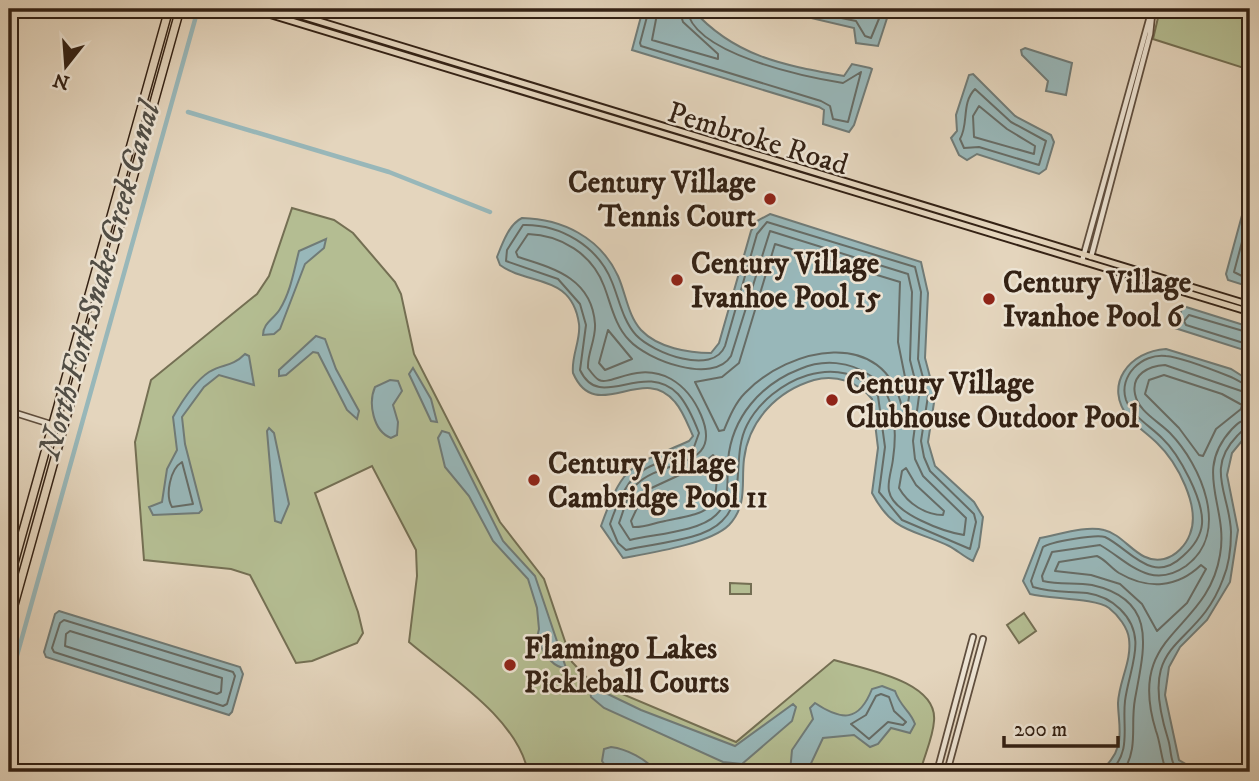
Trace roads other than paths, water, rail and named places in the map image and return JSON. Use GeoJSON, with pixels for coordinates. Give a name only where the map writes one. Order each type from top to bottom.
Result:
{"type":"FeatureCollection","features":[{"type":"Feature","properties":{"kind":"highway"},"geometry":{"type":"LineString","coordinates":[[9,581],[169,9]]}},
{"type":"Feature","properties":{"kind":"highway"},"geometry":{"type":"LineString","coordinates":[[9,624],[180,9]]}},
{"type":"Feature","properties":{"kind":"main road","name":"Pembroke Road"},"geometry":{"type":"LineString","coordinates":[[251,9],[330,28],[1083,257],[1250,312]]}},
{"type":"Feature","properties":{"kind":"main road","name":"Pembroke Road"},"geometry":{"type":"LineString","coordinates":[[279,9],[330,28]]}},
{"type":"Feature","properties":{"kind":"main road","name":"Pembroke Road"},"geometry":{"type":"LineString","coordinates":[[1090,260],[1250,305]]}},
{"type":"Feature","properties":{"kind":"street"},"geometry":{"type":"LineString","coordinates":[[1083,257],[1152,9]]}},
{"type":"Feature","properties":{"kind":"street"},"geometry":{"type":"LineString","coordinates":[[1090,260],[1150,34],[1152,9]]}},
{"type":"Feature","properties":{"kind":"street"},"geometry":{"type":"LineString","coordinates":[[9,411],[63,428]]}},
{"type":"Feature","properties":{"kind":"street"},"geometry":{"type":"LineString","coordinates":[[937,772],[973,637]]}},
{"type":"Feature","properties":{"kind":"street"},"geometry":{"type":"LineString","coordinates":[[947,772],[983,639]]}},
{"type":"Feature","properties":{"kind":"water"},"geometry":{"type":"Polygon","coordinates":[[[643,9],[692,9],[725,38],[780,63],[844,76],[852,64],[872,69],[854,125],[849,132],[823,124],[824,110],[819,107],[632,50],[643,9]]]}},
{"type":"Feature","properties":{"kind":"water"},"geometry":{"type":"Polygon","coordinates":[[[773,9],[890,9],[878,46],[856,43],[854,28],[773,9]]]}},
{"type":"Feature","properties":{"kind":"water"},"geometry":{"type":"Polygon","coordinates":[[[1025,48],[1072,63],[1066,95],[1046,91],[1048,81],[1022,55],[1021,50],[1025,48]]]}},
{"type":"Feature","properties":{"kind":"water"},"geometry":{"type":"Polygon","coordinates":[[[973,74],[1015,116],[1051,135],[1054,142],[1046,169],[1039,174],[977,154],[967,160],[959,155],[951,138],[957,131],[956,115],[969,75],[973,74]]]}},
{"type":"Feature","properties":{"kind":"water"},"geometry":{"type":"Polygon","coordinates":[[[1250,186],[1250,287],[1228,280],[1226,274],[1250,186]]]}},
{"type":"Feature","properties":{"kind":"water"},"geometry":{"type":"Polygon","coordinates":[[[770,214],[921,262],[928,293],[925,358],[935,396],[928,442],[935,466],[974,502],[983,517],[979,547],[973,561],[949,546],[896,523],[880,506],[872,493],[878,448],[872,399],[853,384],[830,378],[814,380],[788,392],[767,409],[759,420],[747,445],[739,510],[729,525],[720,532],[679,547],[623,558],[601,526],[616,489],[632,469],[641,462],[689,441],[693,436],[678,406],[662,391],[635,389],[607,395],[594,394],[583,388],[573,373],[579,336],[575,308],[568,296],[558,288],[500,265],[497,257],[506,235],[522,218],[551,222],[578,233],[590,241],[610,262],[633,318],[641,330],[656,341],[674,348],[711,353],[719,343],[751,231],[757,221],[770,214]]]}},
{"type":"Feature","properties":{"kind":"water"},"geometry":{"type":"Polygon","coordinates":[[[326,239],[324,248],[305,264],[280,329],[274,334],[263,335],[265,327],[280,309],[287,295],[299,251],[326,239]]]}},
{"type":"Feature","properties":{"kind":"water"},"geometry":{"type":"Polygon","coordinates":[[[1183,306],[1250,327],[1250,352],[1175,328],[1183,306]]]}},
{"type":"Feature","properties":{"kind":"water"},"geometry":{"type":"Polygon","coordinates":[[[316,336],[325,339],[336,369],[359,411],[357,419],[347,410],[318,353],[313,352],[286,375],[279,376],[279,370],[316,336]]]}},
{"type":"Feature","properties":{"kind":"water"},"geometry":{"type":"Polygon","coordinates":[[[1166,349],[1231,369],[1250,381],[1250,431],[1232,453],[1227,475],[1238,530],[1230,582],[1207,620],[1180,647],[1169,667],[1165,695],[1179,760],[1199,772],[1100,772],[1113,757],[1119,741],[1118,703],[1129,647],[1127,631],[1109,608],[1083,600],[1030,594],[1023,581],[1040,538],[1081,530],[1104,530],[1119,537],[1139,554],[1155,560],[1173,555],[1186,542],[1193,523],[1190,498],[1185,486],[1165,451],[1129,418],[1121,406],[1118,394],[1119,382],[1131,363],[1153,351],[1166,349]]]}},
{"type":"Feature","properties":{"kind":"water"},"geometry":{"type":"Polygon","coordinates":[[[245,354],[249,356],[254,385],[219,375],[204,387],[182,417],[185,444],[202,510],[199,513],[153,515],[149,507],[162,502],[167,469],[177,450],[173,417],[198,381],[214,369],[245,354]]]}},
{"type":"Feature","properties":{"kind":"water"},"geometry":{"type":"Polygon","coordinates":[[[413,368],[431,399],[437,422],[431,421],[409,374],[413,368]]]}},
{"type":"Feature","properties":{"kind":"water"},"geometry":{"type":"Polygon","coordinates":[[[390,380],[398,381],[402,391],[393,405],[398,422],[397,435],[391,438],[376,423],[372,408],[375,387],[390,380]]]}},
{"type":"Feature","properties":{"kind":"water"},"geometry":{"type":"Polygon","coordinates":[[[269,428],[274,433],[289,504],[281,523],[275,521],[267,431],[269,428]]]}},
{"type":"Feature","properties":{"kind":"water"},"geometry":{"type":"Polygon","coordinates":[[[442,431],[449,433],[503,541],[535,576],[566,668],[552,662],[537,638],[537,608],[528,579],[493,541],[469,496],[445,467],[438,438],[442,431]]]}},
{"type":"Feature","properties":{"kind":"water"},"geometry":{"type":"Polygon","coordinates":[[[59,611],[240,667],[243,674],[232,712],[229,715],[46,657],[44,652],[55,614],[59,611]]]}},
{"type":"Feature","properties":{"kind":"water"},"geometry":{"type":"Polygon","coordinates":[[[589,685],[641,710],[735,746],[793,704],[796,707],[792,721],[742,764],[723,762],[604,708],[591,697],[589,685]]]}},
{"type":"Feature","properties":{"kind":"water"},"geometry":{"type":"Polygon","coordinates":[[[882,686],[895,691],[911,715],[915,724],[910,733],[891,728],[878,744],[870,747],[854,735],[823,738],[807,772],[790,772],[792,750],[813,719],[810,708],[815,703],[833,713],[849,715],[861,708],[872,689],[882,686]]]}},
{"type":"Feature","properties":{"kind":"water"},"geometry":{"type":"Polygon","coordinates":[[[611,747],[636,755],[657,772],[610,772],[602,761],[604,749],[611,747]]]}},
{"type":"Feature","properties":{"kind":"waterway","name":"North Fork Snake Creek Canal"},"geometry":{"type":"LineString","coordinates":[[9,684],[198,9]]}},
{"type":"Feature","properties":{"kind":"waterway"},"geometry":{"type":"LineString","coordinates":[[188,112],[389,172],[490,212]]}},
{"type":"Feature","properties":{"kind":"place","name":"Century Village Tennis Court"},"geometry":{"type":"Point","coordinates":[770,199]}},
{"type":"Feature","properties":{"kind":"place","name":"Century Village Ivanhoe Pool 15"},"geometry":{"type":"Point","coordinates":[677,280]}},
{"type":"Feature","properties":{"kind":"place","name":"Century Village Ivanhoe Pool 6"},"geometry":{"type":"Point","coordinates":[989,299]}},
{"type":"Feature","properties":{"kind":"place","name":"Century Village Clubhouse Outdoor Pool"},"geometry":{"type":"Point","coordinates":[832,400]}},
{"type":"Feature","properties":{"kind":"place","name":"Century Village Cambridge Pool 11"},"geometry":{"type":"Point","coordinates":[534,480]}},
{"type":"Feature","properties":{"kind":"place","name":"Flamingo Lakes Pickleball Courts"},"geometry":{"type":"Point","coordinates":[510,665]}}]}
